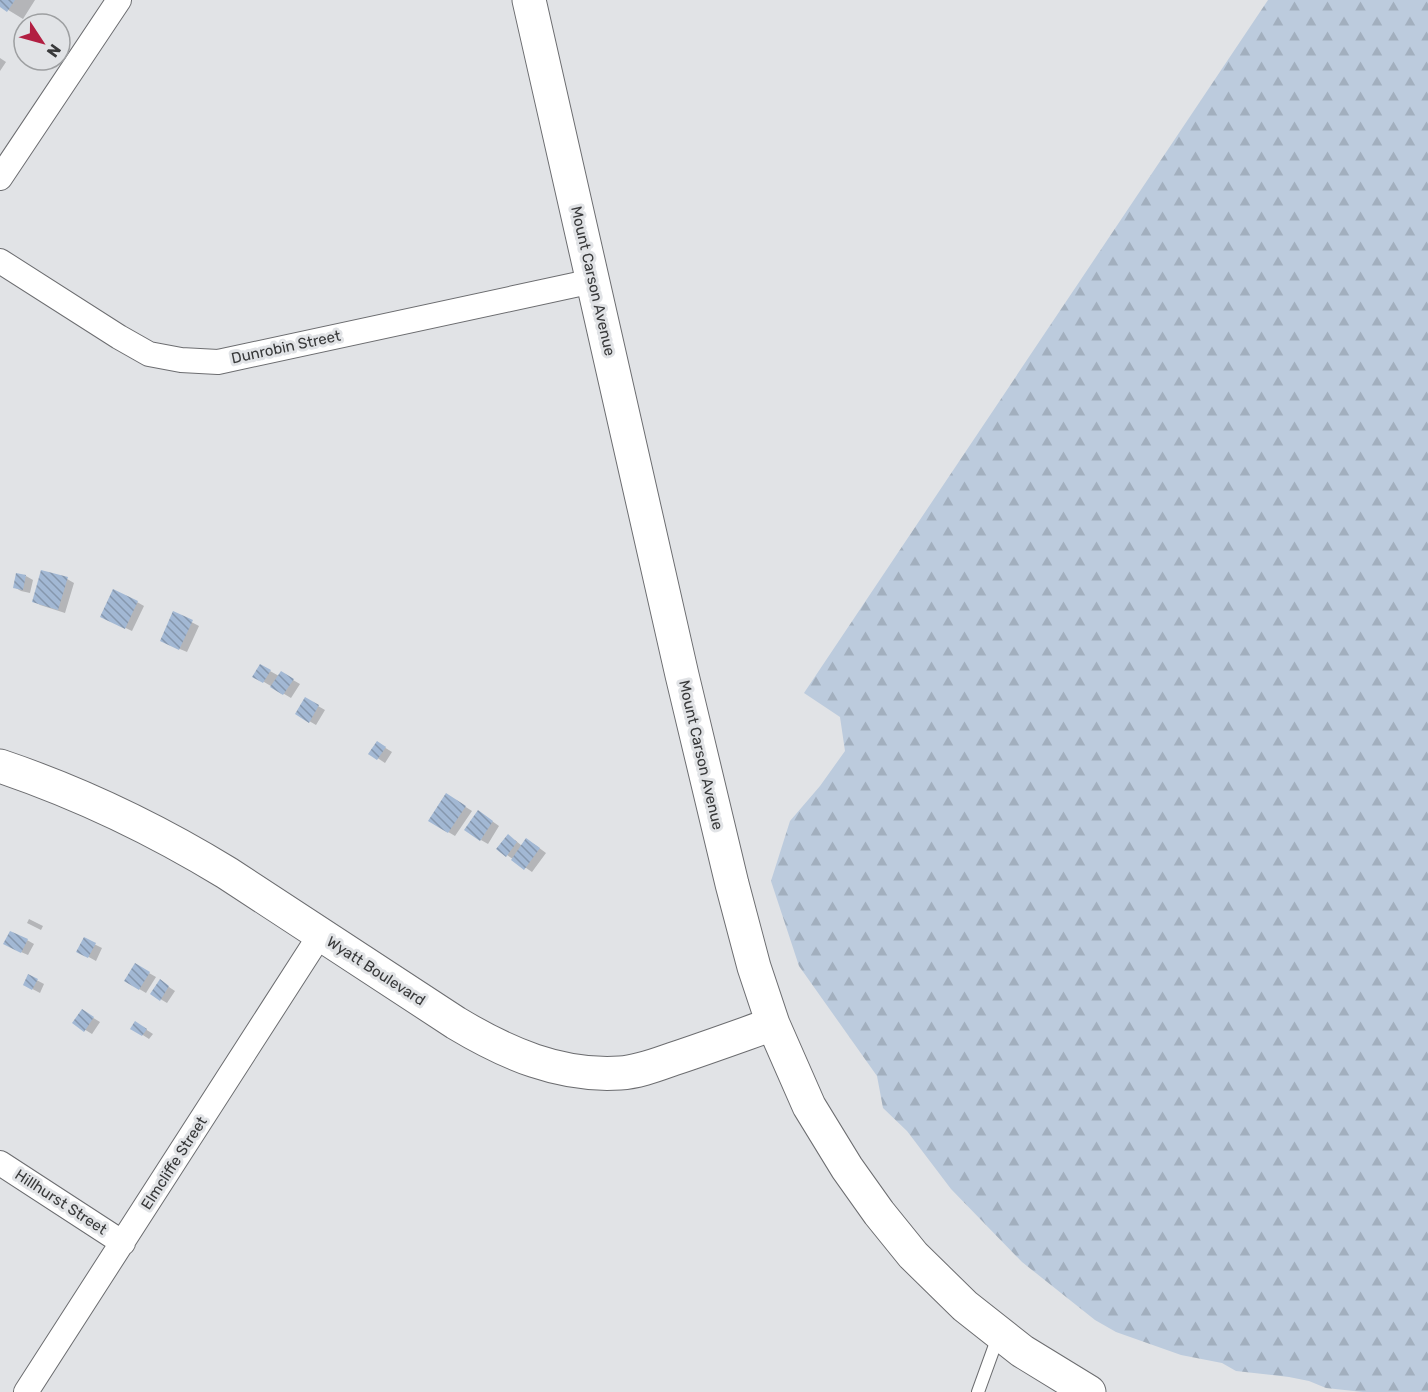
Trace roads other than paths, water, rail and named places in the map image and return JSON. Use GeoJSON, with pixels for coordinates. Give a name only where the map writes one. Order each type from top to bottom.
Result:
{"type":"FeatureCollection","features":[{"type":"Feature","properties":{"kind":"main road","name":"Mount Carson Avenue"},"geometry":{"type":"LineString","coordinates":[[530,0],[729,872],[754,967],[773,1024],[809,1106],[847,1168],[913,1255],[965,1306],[1022,1351],[1089,1392]]}},
{"type":"Feature","properties":{"kind":"main road","name":"Wyatt Boulevard"},"geometry":{"type":"LineString","coordinates":[[0,766],[64,790],[154,831],[227,873],[456,1023],[481,1038],[538,1063],[567,1070],[621,1073],[645,1068],[773,1024]]}},
{"type":"Feature","properties":{"kind":"street"},"geometry":{"type":"LineString","coordinates":[[0,178],[119,0]]}},
{"type":"Feature","properties":{"kind":"street","name":"Dunrobin Street"},"geometry":{"type":"LineString","coordinates":[[0,261],[149,354],[181,360],[218,362],[593,281]]}},
{"type":"Feature","properties":{"kind":"street","name":"Elmcliffe Street"},"geometry":{"type":"LineString","coordinates":[[26,1392],[321,935]]}},
{"type":"Feature","properties":{"kind":"street","name":"Hillhurst Street"},"geometry":{"type":"LineString","coordinates":[[0,1162],[123,1243]]}},
{"type":"Feature","properties":{"kind":"lane"},"geometry":{"type":"LineString","coordinates":[[978,1392],[999,1333]]}}]}
